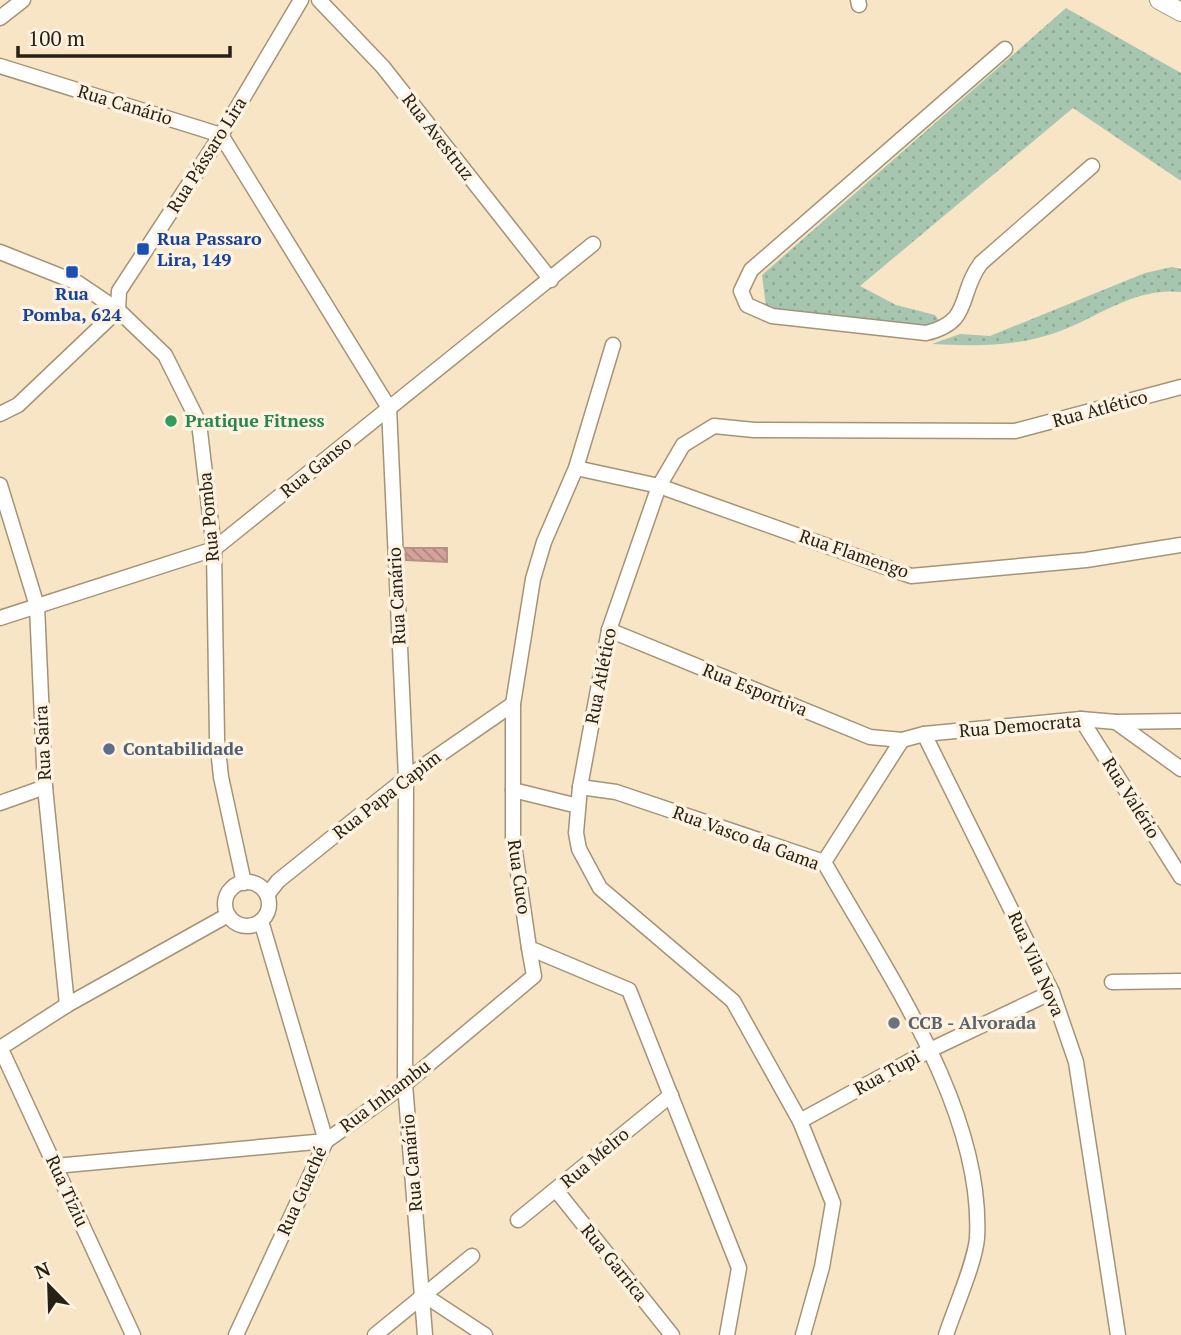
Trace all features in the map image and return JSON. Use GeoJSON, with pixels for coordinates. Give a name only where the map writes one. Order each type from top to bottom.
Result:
{"type":"FeatureCollection","features":[{"type":"Feature","properties":{"kind":"main road"},"geometry":{"type":"LineString","coordinates":[[1159,0],[1181,12]]}},
{"type":"Feature","properties":{"kind":"street"},"geometry":{"type":"LineString","coordinates":[[0,18],[23,0]]}},
{"type":"Feature","properties":{"kind":"street","name":"Rua Pássaro Lira"},"geometry":{"type":"LineString","coordinates":[[118,310],[120,291],[221,135],[301,0]]}},
{"type":"Feature","properties":{"kind":"street","name":"Rua Avestruz"},"geometry":{"type":"LineString","coordinates":[[318,0],[383,67],[551,280]]}},
{"type":"Feature","properties":{"kind":"street"},"geometry":{"type":"LineString","coordinates":[[1005,49],[751,270],[741,290],[747,305],[772,316],[926,333],[945,329],[960,315],[969,279],[981,263],[1092,166]]}},
{"type":"Feature","properties":{"kind":"street","name":"Rua Canário"},"geometry":{"type":"LineString","coordinates":[[0,66],[221,135],[389,408],[406,778],[405,1084],[424,1295],[425,1335]]}},
{"type":"Feature","properties":{"kind":"street","name":"Rua Ganso"},"geometry":{"type":"LineString","coordinates":[[0,618],[214,549],[593,244]]}},
{"type":"Feature","properties":{"kind":"street","name":"Rua Pomba"},"geometry":{"type":"LineString","coordinates":[[0,253],[78,283],[118,310],[165,355],[199,423],[214,549],[217,739],[221,777],[244,883]]}},
{"type":"Feature","properties":{"kind":"street"},"geometry":{"type":"LineString","coordinates":[[0,414],[18,405],[118,310]]}},
{"type":"Feature","properties":{"kind":"street","name":"Rua Cuco"},"geometry":{"type":"LineString","coordinates":[[529,948],[513,838],[513,704],[533,579],[544,542],[576,468],[613,345]]}},
{"type":"Feature","properties":{"kind":"street","name":"Rua Atlético"},"geometry":{"type":"LineString","coordinates":[[803,1335],[822,1267],[833,1203],[800,1121],[733,1001],[600,888],[579,849],[576,833],[580,787],[609,630],[659,486],[683,444],[714,426],[754,430],[1015,431],[1181,387]]}},
{"type":"Feature","properties":{"kind":"street","name":"Rua Flamengo"},"geometry":{"type":"LineString","coordinates":[[576,468],[659,486],[911,576],[1086,560],[1181,545]]}},
{"type":"Feature","properties":{"kind":"street","name":"Rua Saíra"},"geometry":{"type":"LineString","coordinates":[[0,485],[37,606],[45,787],[66,1005]]}},
{"type":"Feature","properties":{"kind":"street","name":"Rua Esportiva"},"geometry":{"type":"LineString","coordinates":[[609,630],[870,737],[902,740]]}},
{"type":"Feature","properties":{"kind":"street","name":"Rua Papa Capim"},"geometry":{"type":"LineString","coordinates":[[267,895],[278,881],[406,778],[513,704]]}},
{"type":"Feature","properties":{"kind":"street","name":"Rua Democrata"},"geometry":{"type":"LineString","coordinates":[[902,740],[924,734],[1081,719],[1116,722],[1181,721]]}},
{"type":"Feature","properties":{"kind":"street","name":"Rua Valério"},"geometry":{"type":"LineString","coordinates":[[1081,719],[1181,877]]}},
{"type":"Feature","properties":{"kind":"street"},"geometry":{"type":"LineString","coordinates":[[1116,722],[1181,769]]}},
{"type":"Feature","properties":{"kind":"street","name":"Rua Vila Nova"},"geometry":{"type":"LineString","coordinates":[[924,734],[1052,992],[1076,1062],[1118,1335]]}},
{"type":"Feature","properties":{"kind":"street"},"geometry":{"type":"LineString","coordinates":[[824,862],[902,740]]}},
{"type":"Feature","properties":{"kind":"street"},"geometry":{"type":"LineString","coordinates":[[0,803],[45,787]]}},
{"type":"Feature","properties":{"kind":"street","name":"Rua Vasco da Gama"},"geometry":{"type":"LineString","coordinates":[[580,787],[616,792],[824,862],[930,1050],[952,1100],[971,1161],[977,1240],[946,1335]]}},
{"type":"Feature","properties":{"kind":"street"},"geometry":{"type":"LineString","coordinates":[[513,790],[578,806]]}},
{"type":"Feature","properties":{"kind":"street"},"geometry":{"type":"LineString","coordinates":[[244,883],[257,885],[267,895],[268,909],[261,921],[243,926],[228,915],[227,895],[244,883]]}},
{"type":"Feature","properties":{"kind":"street"},"geometry":{"type":"LineString","coordinates":[[0,1048],[66,1005],[228,915]]}},
{"type":"Feature","properties":{"kind":"street","name":"Rua Guaché"},"geometry":{"type":"LineString","coordinates":[[236,1335],[326,1141],[261,921]]}},
{"type":"Feature","properties":{"kind":"street"},"geometry":{"type":"LineString","coordinates":[[529,948],[629,990],[739,1268],[727,1335]]}},
{"type":"Feature","properties":{"kind":"street","name":"Rua Inhambu"},"geometry":{"type":"LineString","coordinates":[[55,1166],[326,1141],[405,1084],[534,976],[529,948]]}},
{"type":"Feature","properties":{"kind":"street"},"geometry":{"type":"LineString","coordinates":[[1112,982],[1181,981]]}},
{"type":"Feature","properties":{"kind":"street","name":"Rua Tupi"},"geometry":{"type":"LineString","coordinates":[[800,1121],[930,1050],[1052,992]]}},
{"type":"Feature","properties":{"kind":"street","name":"Rua Tiziu"},"geometry":{"type":"LineString","coordinates":[[0,1048],[6,1075],[55,1166],[133,1335]]}},
{"type":"Feature","properties":{"kind":"street","name":"Rua Melro"},"geometry":{"type":"LineString","coordinates":[[518,1220],[671,1095]]}},
{"type":"Feature","properties":{"kind":"street","name":"Rua Garrica"},"geometry":{"type":"LineString","coordinates":[[555,1190],[672,1335]]}},
{"type":"Feature","properties":{"kind":"street"},"geometry":{"type":"LineString","coordinates":[[375,1335],[472,1256]]}},
{"type":"Feature","properties":{"kind":"street"},"geometry":{"type":"LineString","coordinates":[[424,1295],[485,1335]]}},
{"type":"Feature","properties":{"kind":"green space"},"geometry":{"type":"Polygon","coordinates":[[[1066,8],[1181,73],[1181,181],[1073,108],[860,286],[896,305],[935,315],[945,329],[767,315],[762,275],[1066,8]]]}},
{"type":"Feature","properties":{"kind":"green space"},"geometry":{"type":"Polygon","coordinates":[[[1172,267],[1181,269],[1181,292],[1147,294],[1131,299],[1071,327],[1040,338],[979,345],[932,344],[960,334],[990,336],[1145,273],[1172,267]]]}},
{"type":"Feature","properties":{"kind":"building"},"geometry":{"type":"Polygon","coordinates":[[[405,548],[447,548],[447,562],[406,560],[405,548]]]}},
{"type":"Feature","properties":{"kind":"place","name":"Rua Passaro Lira, 149"},"geometry":{"type":"Point","coordinates":[143,249]}},
{"type":"Feature","properties":{"kind":"place","name":"Rua Pomba, 624"},"geometry":{"type":"Point","coordinates":[72,272]}},
{"type":"Feature","properties":{"kind":"place","name":"Pratique Fitness"},"geometry":{"type":"Point","coordinates":[171,421]}},
{"type":"Feature","properties":{"kind":"place","name":"Contabilidade"},"geometry":{"type":"Point","coordinates":[109,749]}},
{"type":"Feature","properties":{"kind":"place","name":"CCB - Alvorada"},"geometry":{"type":"Point","coordinates":[894,1023]}}]}
